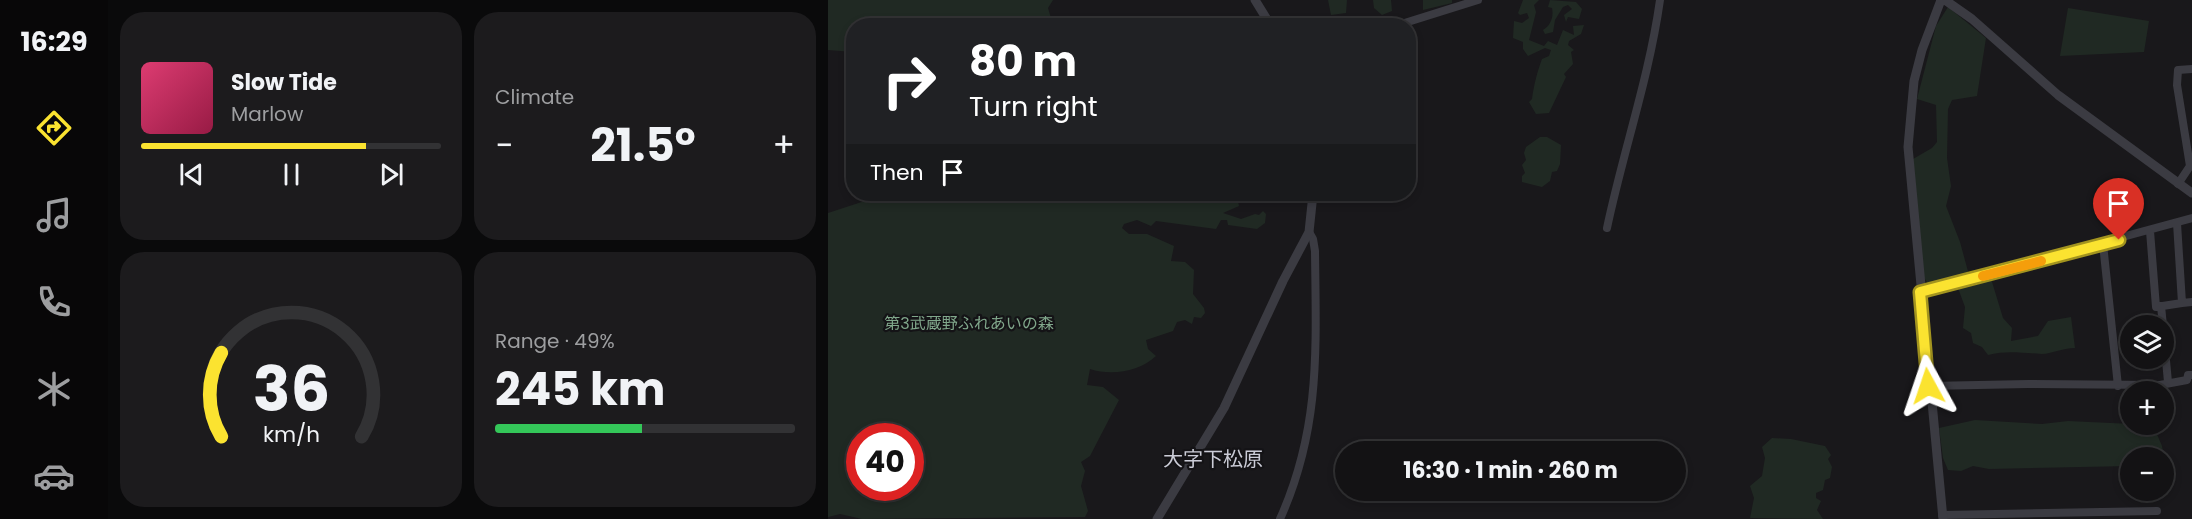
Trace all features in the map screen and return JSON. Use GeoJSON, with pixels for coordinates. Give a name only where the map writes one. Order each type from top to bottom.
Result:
{"type":"FeatureCollection","features":[{"type":"Feature","properties":{"kind":"street"},"geometry":{"type":"LineString","coordinates":[[1255,0],[1266,18]]}},
{"type":"Feature","properties":{"kind":"street"},"geometry":{"type":"LineString","coordinates":[[1416,19],[1478,0]]}},
{"type":"Feature","properties":{"kind":"street"},"geometry":{"type":"LineString","coordinates":[[1607,228],[1637,111],[1660,0]]}},
{"type":"Feature","properties":{"kind":"street"},"geometry":{"type":"LineString","coordinates":[[1941,0],[1918,65],[1909,118],[1908,147],[1928,386],[1942,517],[2157,511]]}},
{"type":"Feature","properties":{"kind":"street"},"geometry":{"type":"LineString","coordinates":[[1946,0],[1998,41],[2058,95],[2192,193]]}},
{"type":"Feature","properties":{"kind":"street"},"geometry":{"type":"LineString","coordinates":[[2178,184],[2191,167],[2189,135],[2177,85],[2178,70],[2192,69]]}},
{"type":"Feature","properties":{"kind":"street"},"geometry":{"type":"LineString","coordinates":[[1157,519],[1224,408],[1282,281],[1309,232],[1313,201]]}},
{"type":"Feature","properties":{"kind":"street"},"geometry":{"type":"LineString","coordinates":[[1920,292],[2192,218]]}},
{"type":"Feature","properties":{"kind":"street"},"geometry":{"type":"LineString","coordinates":[[2177,223],[2182,303]]}},
{"type":"Feature","properties":{"kind":"street"},"geometry":{"type":"LineString","coordinates":[[2150,231],[2156,307],[2192,302]]}},
{"type":"Feature","properties":{"kind":"street"},"geometry":{"type":"LineString","coordinates":[[1280,519],[1296,476],[1313,408],[1316,350],[1315,251],[1309,232]]}},
{"type":"Feature","properties":{"kind":"street"},"geometry":{"type":"LineString","coordinates":[[1928,386],[2118,386],[2103,244]]}},
{"type":"Feature","properties":{"kind":"street"},"geometry":{"type":"LineString","coordinates":[[2161,306],[2162,315]]}},
{"type":"Feature","properties":{"kind":"street"},"geometry":{"type":"LineString","coordinates":[[2174,381],[2187,380],[2188,375],[2192,375]]}},
{"type":"Feature","properties":{"kind":"green space"},"geometry":{"type":"Polygon","coordinates":[[[828,0],[1053,0],[1048,8],[1051,18],[846,18],[846,51],[828,50],[828,0]]]}},
{"type":"Feature","properties":{"kind":"green space"},"geometry":{"type":"Polygon","coordinates":[[[1328,0],[1347,0],[1346,13],[1331,15],[1328,0]]]}},
{"type":"Feature","properties":{"kind":"green space"},"geometry":{"type":"Polygon","coordinates":[[[1373,0],[1391,0],[1392,11],[1382,15],[1374,8],[1373,0]]]}},
{"type":"Feature","properties":{"kind":"green space"},"geometry":{"type":"Polygon","coordinates":[[[1423,0],[1452,0],[1452,3],[1423,10],[1423,0]]]}},
{"type":"Feature","properties":{"kind":"green space"},"geometry":{"type":"Polygon","coordinates":[[[1523,0],[1539,0],[1534,5],[1536,12],[1529,40],[1544,46],[1548,41],[1557,45],[1563,30],[1574,35],[1573,26],[1584,25],[1581,34],[1569,41],[1568,45],[1574,50],[1571,52],[1573,64],[1564,74],[1566,77],[1549,113],[1536,114],[1529,102],[1532,99],[1542,59],[1549,56],[1551,50],[1545,48],[1528,56],[1523,49],[1523,42],[1513,38],[1514,21],[1522,23],[1529,18],[1527,13],[1520,15],[1518,13],[1523,0]]]}},
{"type":"Feature","properties":{"kind":"green space"},"geometry":{"type":"Polygon","coordinates":[[[1550,0],[1576,2],[1582,9],[1579,19],[1568,17],[1566,22],[1564,15],[1572,9],[1568,5],[1563,7],[1555,20],[1553,32],[1545,34],[1543,30],[1552,18],[1552,8],[1548,7],[1550,0]]]}},
{"type":"Feature","properties":{"kind":"green space"},"geometry":{"type":"Polygon","coordinates":[[[1948,7],[1986,38],[1977,96],[1952,100],[1948,109],[1947,158],[1951,186],[1946,206],[1960,242],[1969,275],[1989,272],[2003,318],[2012,328],[2011,341],[2038,336],[2048,321],[2071,317],[2075,348],[2045,354],[2008,352],[1988,355],[1982,347],[1973,343],[1971,333],[1963,328],[1965,307],[1955,280],[1930,286],[1924,278],[1913,159],[1932,148],[1937,142],[1936,105],[1917,99],[1936,26],[1948,7]]]}},
{"type":"Feature","properties":{"kind":"green space"},"geometry":{"type":"Polygon","coordinates":[[[2068,8],[2149,21],[2144,52],[2060,56],[2068,8]]]}},
{"type":"Feature","properties":{"kind":"green space"},"geometry":{"type":"Polygon","coordinates":[[[1540,137],[1547,137],[1561,145],[1560,164],[1557,171],[1552,172],[1550,181],[1542,187],[1522,182],[1522,176],[1525,173],[1522,165],[1526,160],[1524,153],[1526,147],[1540,137]]]}},
{"type":"Feature","properties":{"kind":"green space","name":"第3武蔵野ふれあいの森"},"geometry":{"type":"Polygon","coordinates":[[[865,201],[1238,201],[1239,206],[1223,213],[1241,219],[1255,214],[1259,215],[1263,211],[1266,214],[1265,223],[1257,229],[1228,225],[1227,220],[1221,220],[1216,229],[1156,221],[1151,226],[1137,220],[1124,224],[1122,228],[1129,234],[1147,234],[1174,246],[1171,261],[1185,262],[1194,270],[1193,294],[1204,308],[1205,313],[1201,318],[1194,317],[1192,324],[1185,320],[1177,322],[1173,331],[1146,340],[1148,349],[1156,356],[1141,366],[1116,372],[1090,369],[1087,385],[1103,387],[1119,400],[1090,456],[1081,462],[1085,471],[1081,486],[1088,511],[1085,517],[862,519],[840,514],[828,517],[828,213],[865,201]]]}},
{"type":"Feature","properties":{"kind":"green space"},"geometry":{"type":"Polygon","coordinates":[[[1975,420],[2042,424],[2068,421],[2120,423],[2120,435],[2157,435],[2162,447],[2120,447],[2120,466],[1989,469],[1973,466],[1961,471],[1948,470],[1943,458],[1939,428],[1975,420]]]}},
{"type":"Feature","properties":{"kind":"green space"},"geometry":{"type":"Polygon","coordinates":[[[1772,438],[1791,439],[1825,446],[1831,455],[1828,459],[1832,467],[1830,478],[1825,480],[1823,490],[1816,493],[1816,498],[1821,501],[1817,510],[1823,519],[1750,518],[1754,498],[1750,486],[1762,476],[1765,458],[1762,447],[1772,438]]]}},
{"type":"Feature","properties":{"kind":"slow traffic"},"geometry":{"type":"LineString","coordinates":[[1983,276],[2041,261]]}},
{"type":"Feature","properties":{"kind":"district","name":"大字下松原"},"geometry":{"type":"Point","coordinates":[1213,459]}},
{"type":"Feature","properties":{"kind":"route"},"geometry":{"type":"LineString","coordinates":[[1928,386],[1920,292],[2119,240]]}}]}
